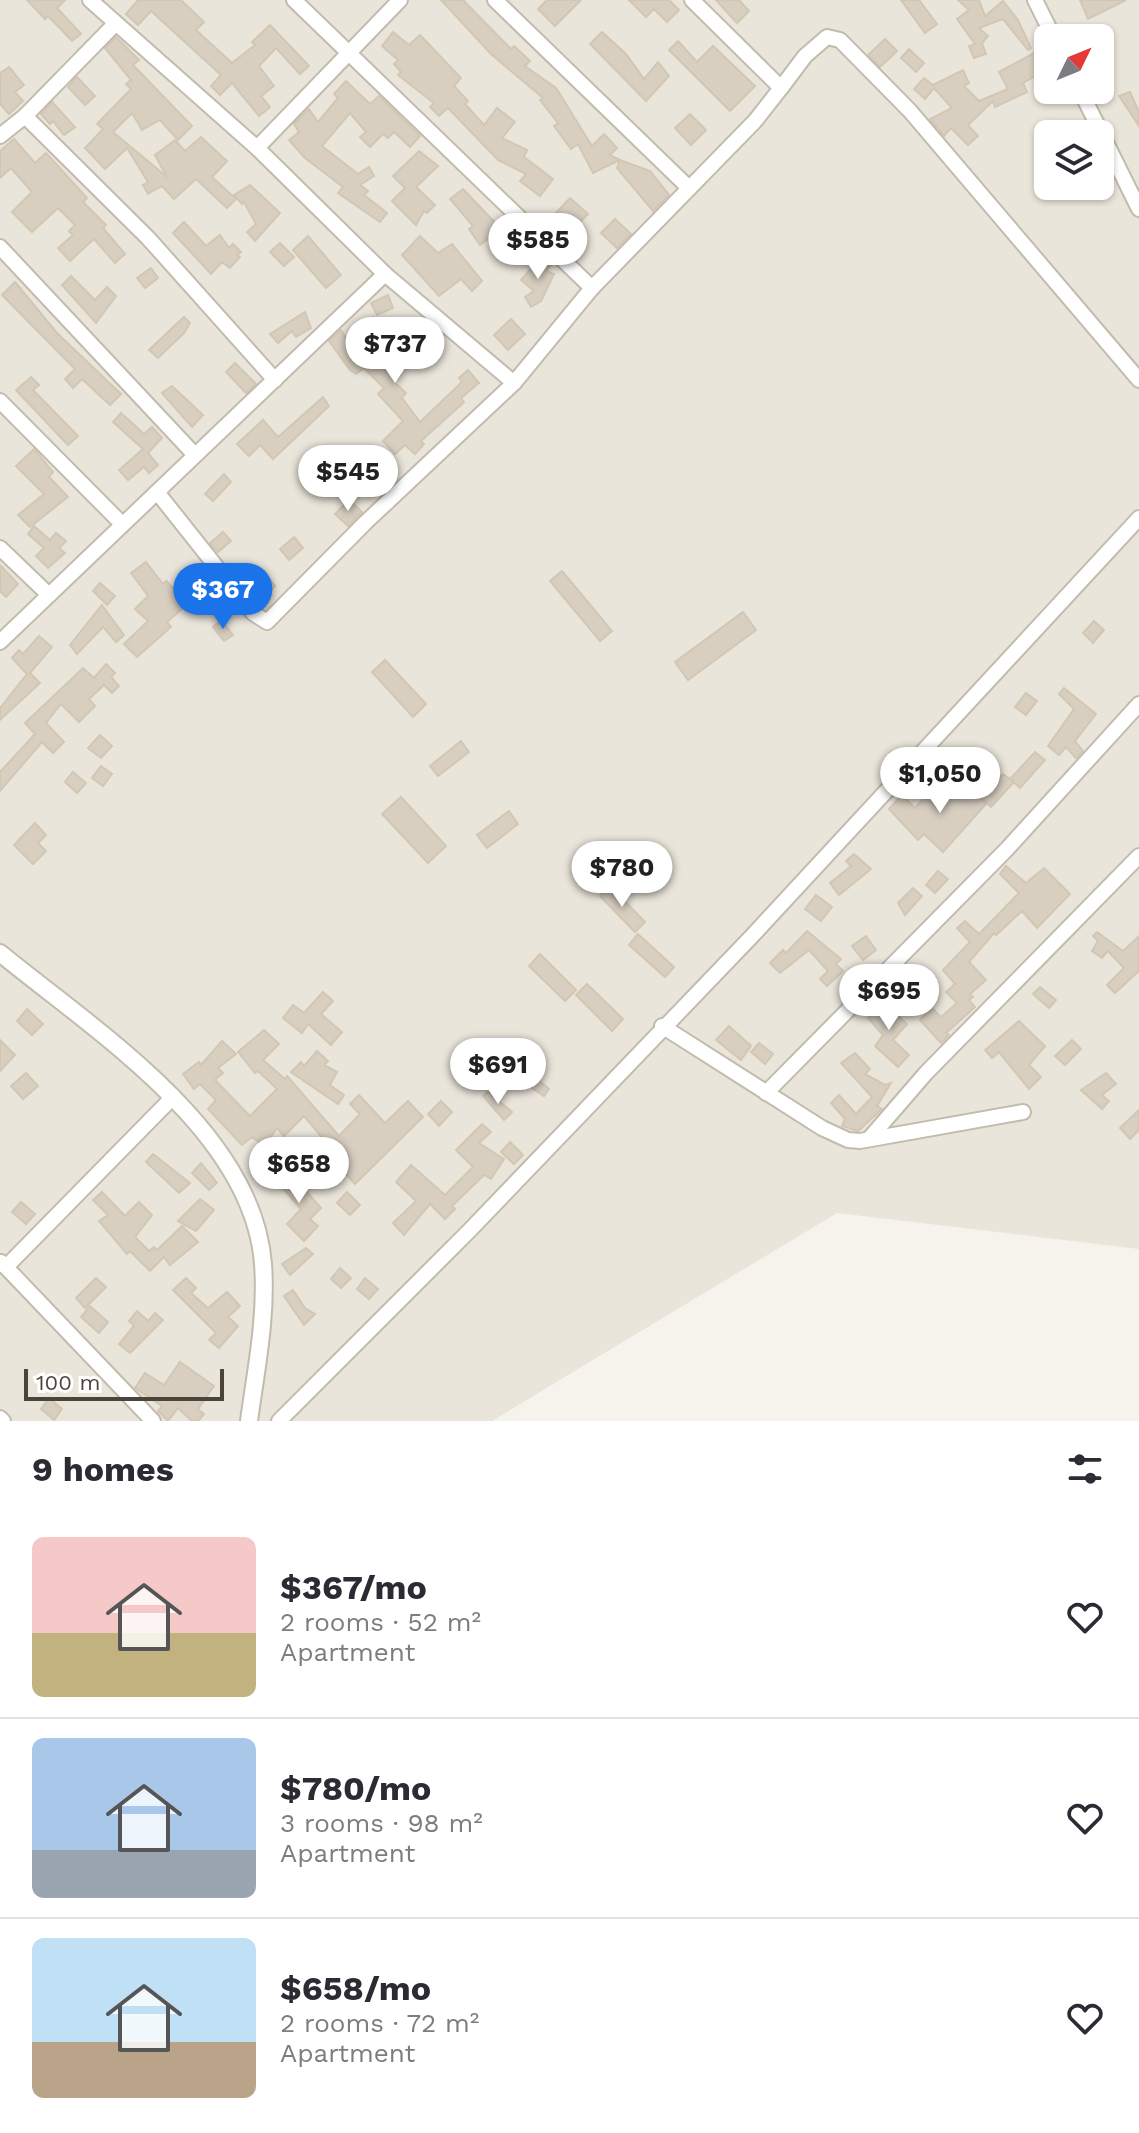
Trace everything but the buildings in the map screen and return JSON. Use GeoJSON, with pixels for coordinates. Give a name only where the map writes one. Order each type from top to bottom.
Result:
{"type":"FeatureCollection","features":[{"type":"Feature","properties":{"kind":"street"},"geometry":{"type":"LineString","coordinates":[[90,0],[257,148],[385,274],[514,383]]}},
{"type":"Feature","properties":{"kind":"street"},"geometry":{"type":"LineString","coordinates":[[294,0],[592,288]]}},
{"type":"Feature","properties":{"kind":"street"},"geometry":{"type":"LineString","coordinates":[[257,148],[400,0]]}},
{"type":"Feature","properties":{"kind":"street"},"geometry":{"type":"LineString","coordinates":[[495,0],[689,188]]}},
{"type":"Feature","properties":{"kind":"street"},"geometry":{"type":"LineString","coordinates":[[692,0],[781,88]]}},
{"type":"Feature","properties":{"kind":"street"},"geometry":{"type":"LineString","coordinates":[[1035,0],[1047,24]]}},
{"type":"Feature","properties":{"kind":"street"},"geometry":{"type":"LineString","coordinates":[[0,136],[25,116],[115,24]]}},
{"type":"Feature","properties":{"kind":"street"},"geometry":{"type":"LineString","coordinates":[[157,492],[253,613],[267,622],[376,511],[514,383],[592,288],[755,121],[817,43],[827,37],[840,40],[910,111],[1139,380]]}},
{"type":"Feature","properties":{"kind":"street"},"geometry":{"type":"LineString","coordinates":[[1087,104],[1139,209]]}},
{"type":"Feature","properties":{"kind":"street"},"geometry":{"type":"LineString","coordinates":[[25,116],[148,238],[275,380]]}},
{"type":"Feature","properties":{"kind":"street"},"geometry":{"type":"LineString","coordinates":[[0,247],[194,454]]}},
{"type":"Feature","properties":{"kind":"street"},"geometry":{"type":"LineString","coordinates":[[0,642],[385,274]]}},
{"type":"Feature","properties":{"kind":"street"},"geometry":{"type":"LineString","coordinates":[[0,401],[122,524]]}},
{"type":"Feature","properties":{"kind":"street"},"geometry":{"type":"LineString","coordinates":[[279,1421],[469,1231],[862,820],[1139,518]]}},
{"type":"Feature","properties":{"kind":"street"},"geometry":{"type":"LineString","coordinates":[[0,548],[49,595]]}},
{"type":"Feature","properties":{"kind":"street"},"geometry":{"type":"LineString","coordinates":[[766,1093],[1007,849],[1139,704]]}},
{"type":"Feature","properties":{"kind":"street"},"geometry":{"type":"LineString","coordinates":[[869,1139],[926,1073],[1139,856]]}},
{"type":"Feature","properties":{"kind":"street"},"geometry":{"type":"LineString","coordinates":[[0,953],[173,1097],[212,1141],[254,1217],[263,1262],[264,1311],[249,1421]]}},
{"type":"Feature","properties":{"kind":"street"},"geometry":{"type":"LineString","coordinates":[[662,1026],[766,1093],[842,1138],[854,1141],[926,1132],[1023,1112]]}},
{"type":"Feature","properties":{"kind":"street"},"geometry":{"type":"LineString","coordinates":[[153,1421],[3,1264],[173,1097]]}},
{"type":"Feature","properties":{"kind":"shaded area"},"geometry":{"type":"Polygon","coordinates":[[[0,0],[1139,0],[1139,1249],[837,1213],[492,1421],[0,1421],[0,0]]]}}]}
